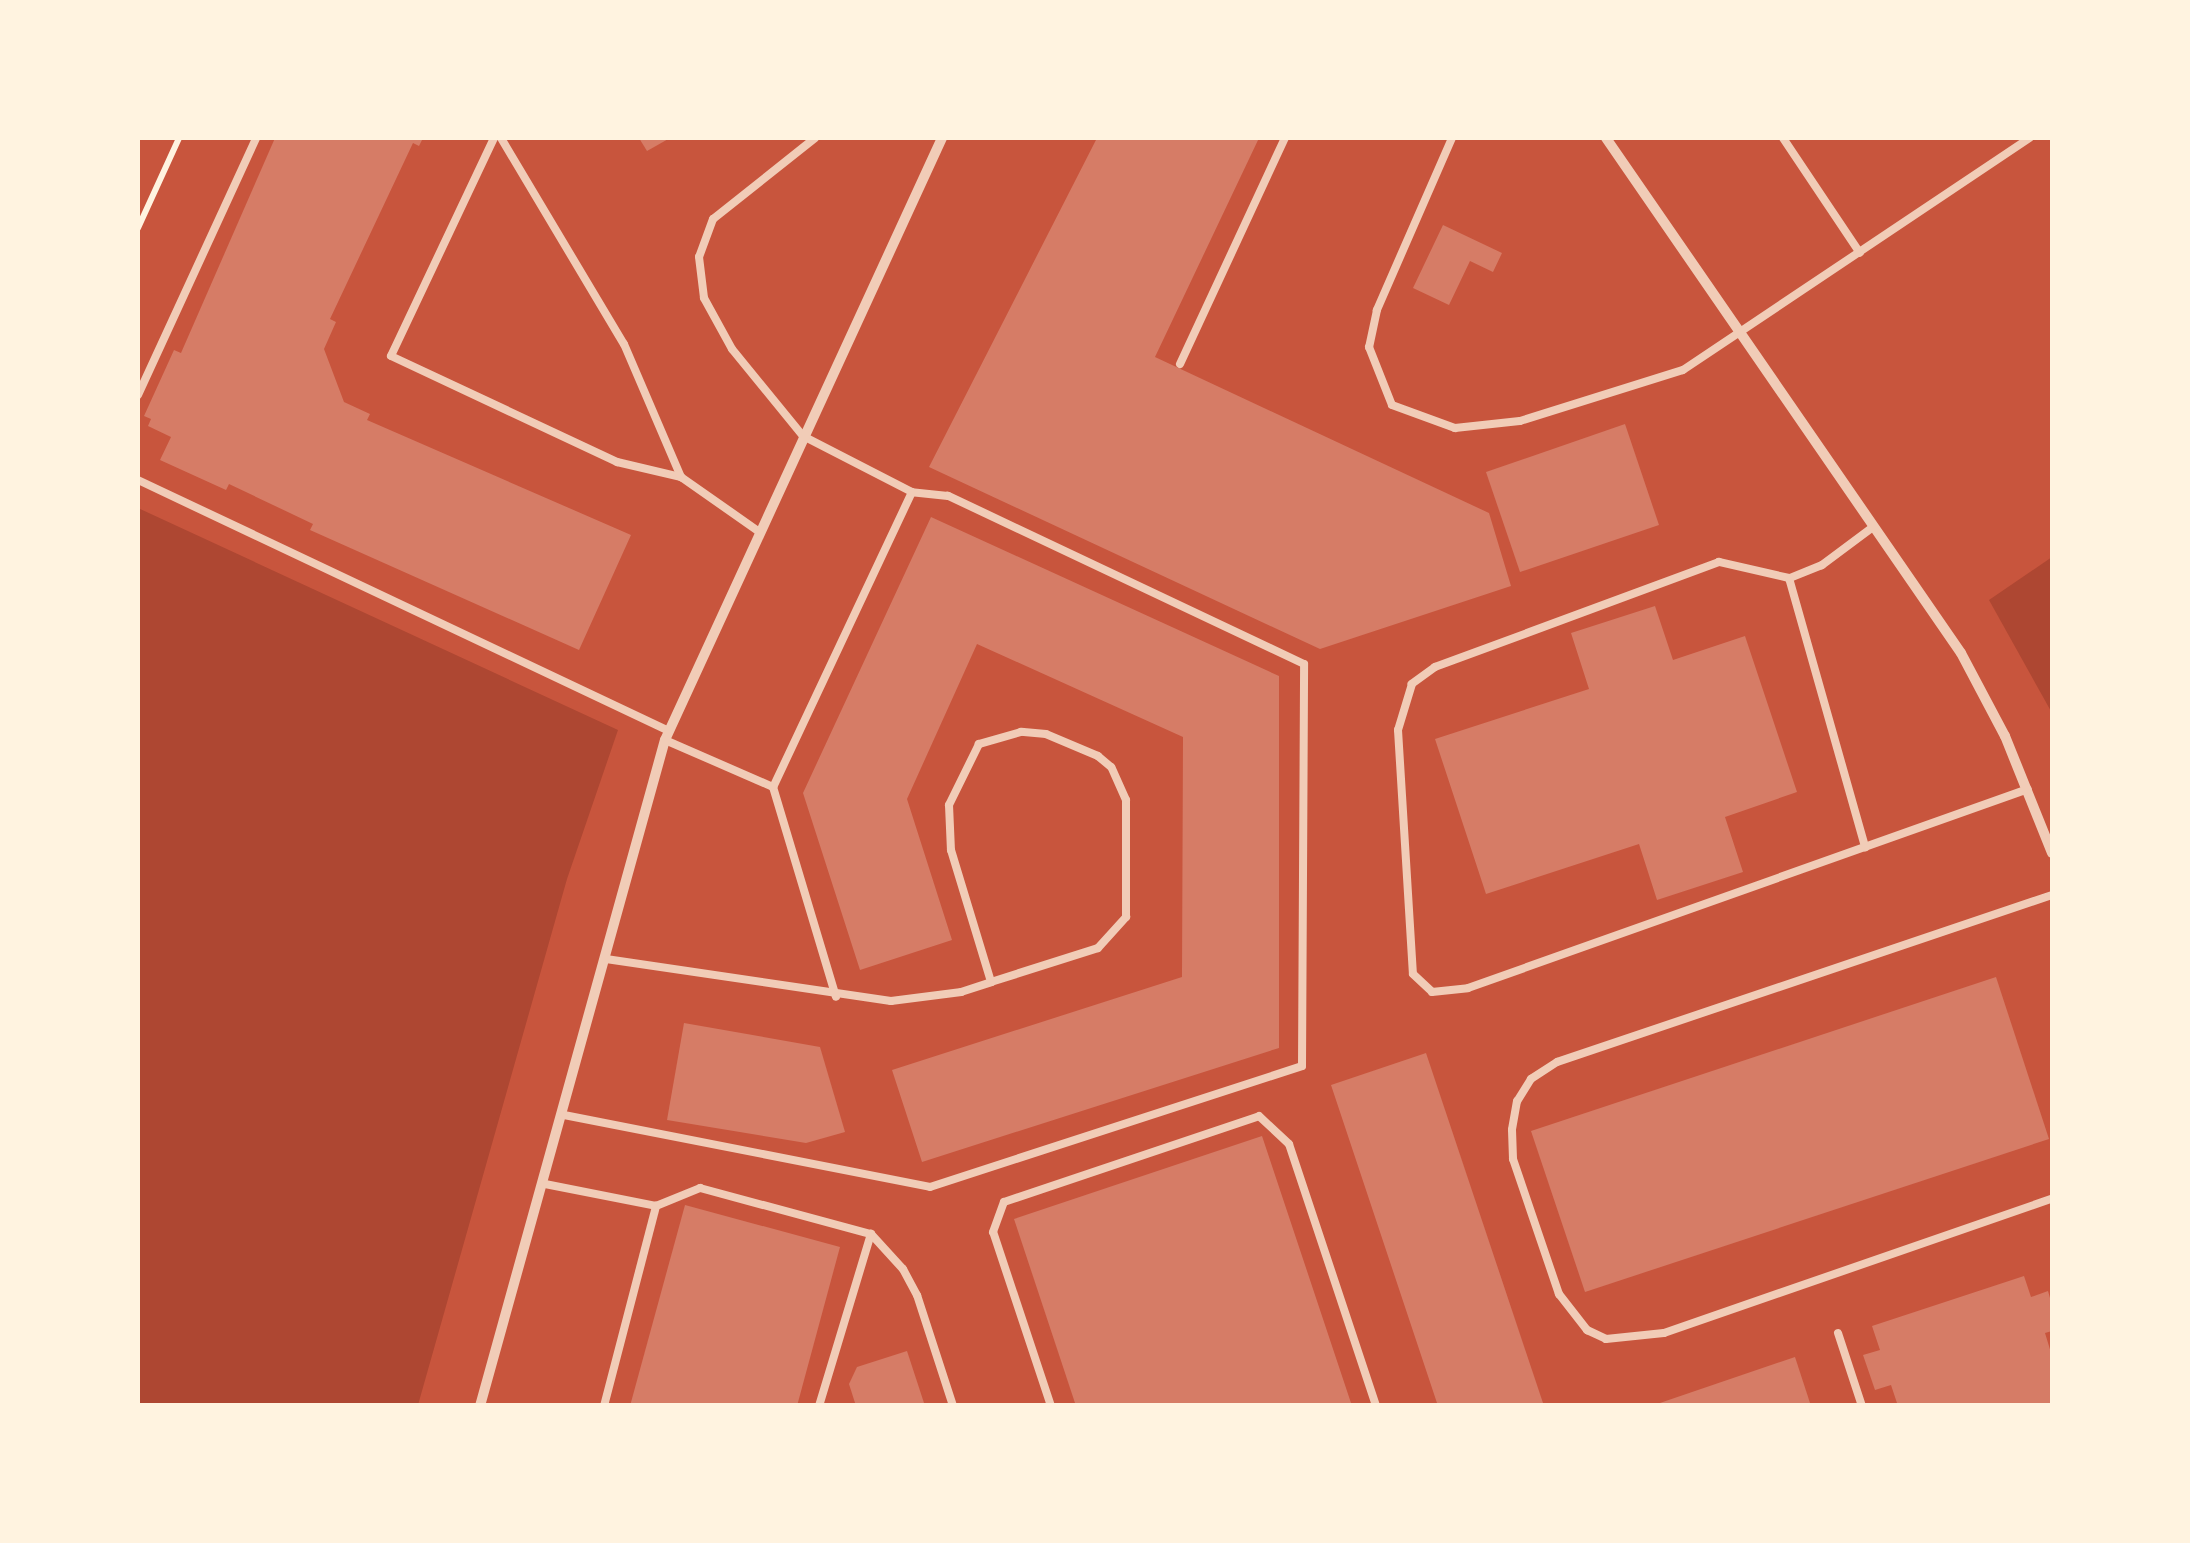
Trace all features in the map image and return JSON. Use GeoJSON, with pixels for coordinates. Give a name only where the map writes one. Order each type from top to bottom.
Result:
{"type":"FeatureCollection","features":[{"type":"Feature","properties":{"kind":"street"},"geometry":{"type":"LineString","coordinates":[[480,1406],[545,1184],[667,735],[942,138]]}},
{"type":"Feature","properties":{"kind":"street"},"geometry":{"type":"LineString","coordinates":[[1606,138],[1961,654],[2028,789],[2052,854]]}},
{"type":"Feature","properties":{"kind":"lane"},"geometry":{"type":"LineString","coordinates":[[138,395],[256,138]]}},
{"type":"Feature","properties":{"kind":"lane"},"geometry":{"type":"LineString","coordinates":[[494,138],[391,356],[617,462],[681,477],[758,532]]}},
{"type":"Feature","properties":{"kind":"lane"},"geometry":{"type":"LineString","coordinates":[[501,138],[624,344],[681,477]]}},
{"type":"Feature","properties":{"kind":"lane"},"geometry":{"type":"LineString","coordinates":[[564,1115],[930,1187],[1302,1066],[1304,664],[948,496],[912,492],[804,436],[711,316],[698,257],[702,239],[727,202],[784,168],[815,138]]}},
{"type":"Feature","properties":{"kind":"lane"},"geometry":{"type":"LineString","coordinates":[[1180,364],[1285,138]]}},
{"type":"Feature","properties":{"kind":"lane"},"geometry":{"type":"LineString","coordinates":[[1452,138],[1377,310],[1369,347],[1392,405],[1456,428],[1520,421],[1683,370],[2028,138]]}},
{"type":"Feature","properties":{"kind":"lane"},"geometry":{"type":"LineString","coordinates":[[1783,138],[1860,253]]}},
{"type":"Feature","properties":{"kind":"lane"},"geometry":{"type":"LineString","coordinates":[[138,480],[773,787]]}},
{"type":"Feature","properties":{"kind":"lane"},"geometry":{"type":"LineString","coordinates":[[836,997],[773,787],[912,492]]}},
{"type":"Feature","properties":{"kind":"lane"},"geometry":{"type":"LineString","coordinates":[[1873,527],[1822,565],[1789,578],[1719,562],[1435,667],[1412,684],[1398,730],[1408,960],[1432,992],[1468,988],[2028,789]]}},
{"type":"Feature","properties":{"kind":"lane"},"geometry":{"type":"LineString","coordinates":[[1789,578],[1865,847]]}},
{"type":"Feature","properties":{"kind":"lane"},"geometry":{"type":"LineString","coordinates":[[606,959],[836,997],[911,1000],[991,982],[1098,948],[1126,917],[1127,838],[1120,782],[1098,756],[1046,734],[1020,732],[980,744],[949,806],[951,850],[991,982]]}},
{"type":"Feature","properties":{"kind":"lane"},"geometry":{"type":"LineString","coordinates":[[2052,894],[1557,1062],[1531,1079],[1517,1101],[1512,1130],[1514,1159],[1559,1294],[1586,1330],[1606,1340],[1664,1334],[2052,1200]]}},
{"type":"Feature","properties":{"kind":"lane"},"geometry":{"type":"LineString","coordinates":[[1051,1406],[993,1232],[1004,1202],[1259,1116],[1289,1144],[1376,1406]]}},
{"type":"Feature","properties":{"kind":"lane"},"geometry":{"type":"LineString","coordinates":[[545,1184],[656,1206],[700,1188],[871,1234],[904,1269],[953,1406]]}},
{"type":"Feature","properties":{"kind":"lane"},"geometry":{"type":"LineString","coordinates":[[604,1406],[656,1206]]}},
{"type":"Feature","properties":{"kind":"lane"},"geometry":{"type":"LineString","coordinates":[[819,1406],[871,1234]]}},
{"type":"Feature","properties":{"kind":"lane"},"geometry":{"type":"LineString","coordinates":[[1838,1333],[1862,1406]]}},
{"type":"Feature","properties":{"kind":"path"},"geometry":{"type":"LineString","coordinates":[[138,228],[179,138]]}},
{"type":"Feature","properties":{"kind":"shaded area"},"geometry":{"type":"Polygon","coordinates":[[[138,508],[618,730],[567,879],[418,1405],[138,1405],[138,508]]]}},
{"type":"Feature","properties":{"kind":"shaded area"},"geometry":{"type":"Polygon","coordinates":[[[2052,557],[2052,713],[1989,600],[2052,557]]]}},
{"type":"Feature","properties":{"kind":"building"},"geometry":{"type":"Polygon","coordinates":[[[275,138],[423,138],[419,146],[413,143],[330,319],[336,322],[324,349],[344,402],[370,414],[367,420],[631,535],[579,650],[310,530],[313,524],[229,484],[226,490],[160,460],[171,437],[148,426],[151,419],[144,416],[174,350],[181,353],[275,138]]]}},
{"type":"Feature","properties":{"kind":"building"},"geometry":{"type":"Polygon","coordinates":[[[639,138],[670,138],[647,151],[639,138]]]}},
{"type":"Feature","properties":{"kind":"building"},"geometry":{"type":"Polygon","coordinates":[[[1097,138],[1259,138],[1155,357],[1489,513],[1511,586],[1320,649],[929,467],[1097,138]]]}},
{"type":"Feature","properties":{"kind":"building"},"geometry":{"type":"Polygon","coordinates":[[[1443,225],[1502,253],[1493,272],[1470,261],[1449,305],[1413,288],[1443,225]]]}},
{"type":"Feature","properties":{"kind":"building"},"geometry":{"type":"Polygon","coordinates":[[[1625,424],[1659,525],[1520,572],[1486,472],[1625,424]]]}},
{"type":"Feature","properties":{"kind":"building"},"geometry":{"type":"Polygon","coordinates":[[[931,517],[1279,676],[1279,1048],[922,1162],[892,1070],[1182,977],[1183,737],[977,644],[907,799],[952,940],[860,970],[803,793],[931,517]]]}},
{"type":"Feature","properties":{"kind":"building"},"geometry":{"type":"Polygon","coordinates":[[[1655,606],[1673,660],[1745,636],[1797,792],[1725,817],[1743,872],[1657,900],[1639,844],[1486,894],[1435,739],[1589,689],[1571,633],[1655,606]]]}},
{"type":"Feature","properties":{"kind":"building"},"geometry":{"type":"Polygon","coordinates":[[[1996,977],[2049,1139],[1585,1292],[1531,1131],[1996,977]]]}},
{"type":"Feature","properties":{"kind":"building"},"geometry":{"type":"Polygon","coordinates":[[[684,1023],[820,1047],[845,1132],[806,1143],[667,1120],[684,1023]]]}},
{"type":"Feature","properties":{"kind":"building"},"geometry":{"type":"Polygon","coordinates":[[[1426,1053],[1544,1406],[1438,1406],[1331,1085],[1426,1053]]]}},
{"type":"Feature","properties":{"kind":"building"},"geometry":{"type":"Polygon","coordinates":[[[1262,1136],[1352,1406],[1076,1406],[1014,1219],[1262,1136]]]}},
{"type":"Feature","properties":{"kind":"building"},"geometry":{"type":"Polygon","coordinates":[[[685,1205],[840,1247],[797,1406],[630,1406],[685,1205]]]}},
{"type":"Feature","properties":{"kind":"building"},"geometry":{"type":"Polygon","coordinates":[[[2024,1276],[2031,1297],[2048,1291],[2052,1305],[2052,1331],[2045,1333],[2052,1356],[2052,1406],[1898,1406],[1891,1385],[1875,1390],[1863,1355],[1880,1350],[1872,1326],[2024,1276]]]}},
{"type":"Feature","properties":{"kind":"building"},"geometry":{"type":"Polygon","coordinates":[[[907,1351],[925,1406],[856,1406],[849,1384],[857,1367],[907,1351]]]}},
{"type":"Feature","properties":{"kind":"building"},"geometry":{"type":"Polygon","coordinates":[[[1795,1357],[1811,1406],[1654,1406],[1654,1405],[1795,1357]]]}}]}
